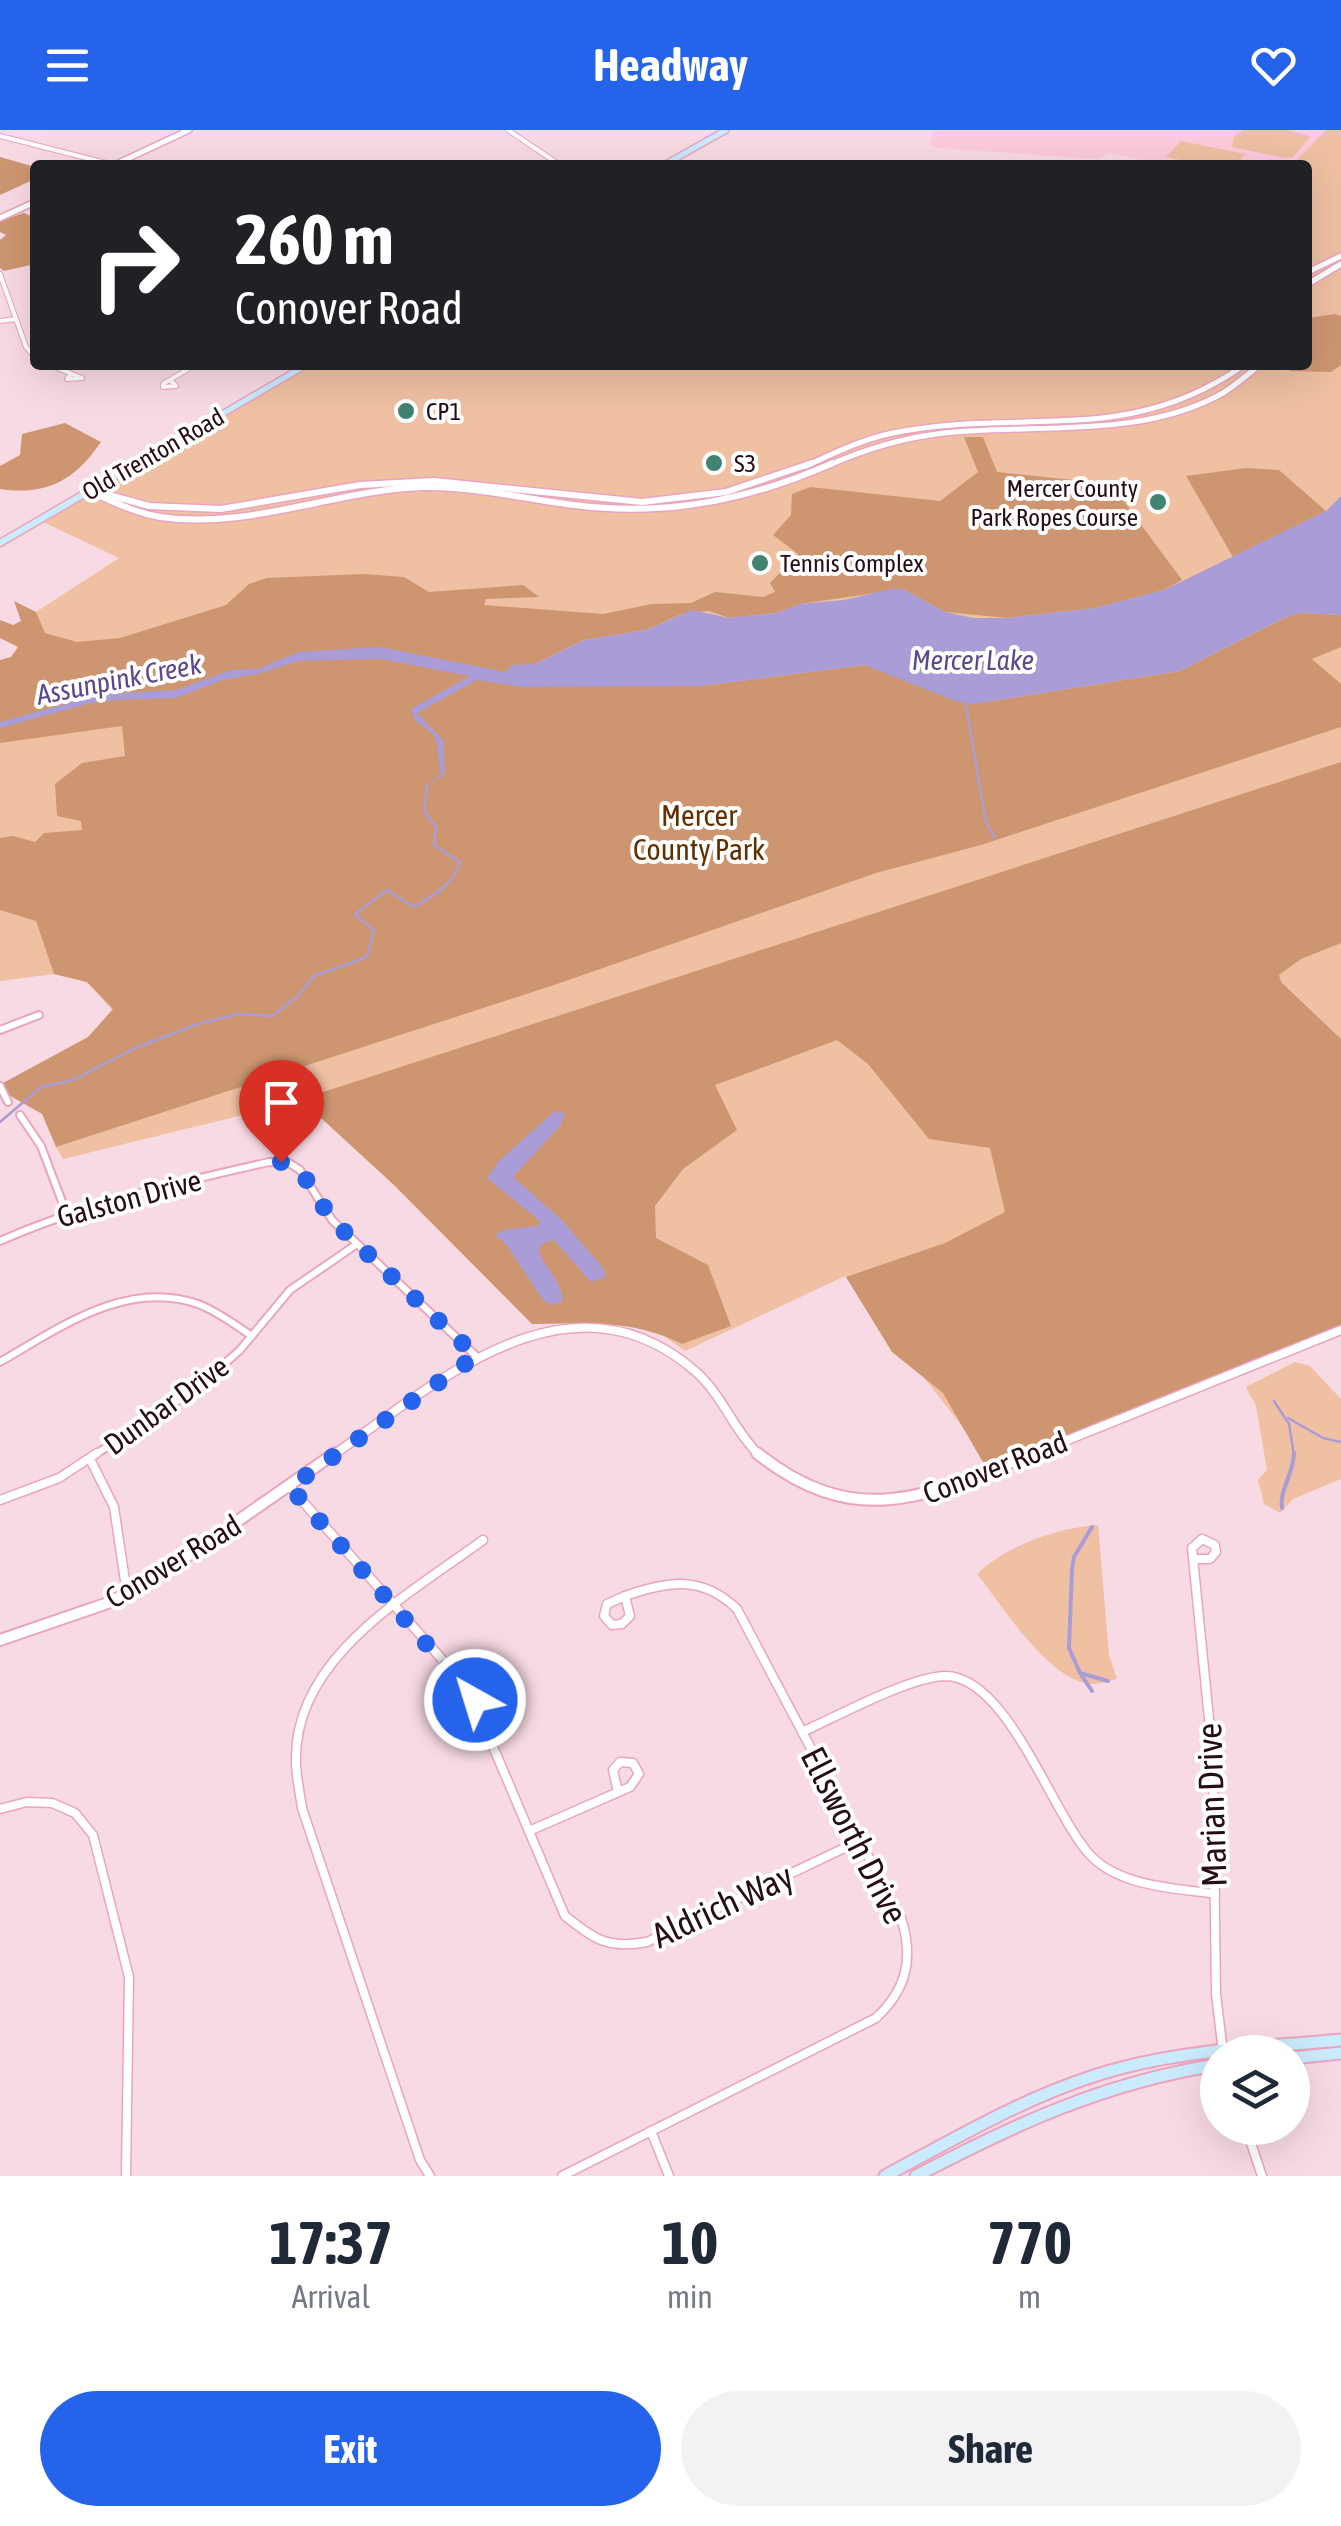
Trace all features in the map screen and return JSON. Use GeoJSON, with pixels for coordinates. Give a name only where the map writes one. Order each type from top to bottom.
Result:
{"type":"FeatureCollection","features":[{"type":"Feature","properties":{"kind":"main road"},"geometry":{"type":"LineString","coordinates":[[673,160],[726,130]]}},
{"type":"Feature","properties":{"kind":"main road","name":"Old Trenton Road"},"geometry":{"type":"LineString","coordinates":[[0,543],[297,370]]}},
{"type":"Feature","properties":{"kind":"main road"},"geometry":{"type":"LineString","coordinates":[[1310,2043],[1341,2040]]}},
{"type":"Feature","properties":{"kind":"main road"},"geometry":{"type":"LineString","coordinates":[[1310,2056],[1341,2053]]}},
{"type":"Feature","properties":{"kind":"main road"},"geometry":{"type":"LineString","coordinates":[[885,2176],[1020,2106],[1093,2077],[1168,2057],[1200,2054]]}},
{"type":"Feature","properties":{"kind":"main road"},"geometry":{"type":"LineString","coordinates":[[916,2176],[1026,2119],[1110,2086],[1200,2068]]}},
{"type":"Feature","properties":{"kind":"street"},"geometry":{"type":"LineString","coordinates":[[508,130],[553,160]]}},
{"type":"Feature","properties":{"kind":"street"},"geometry":{"type":"LineString","coordinates":[[124,160],[184,131]]}},
{"type":"Feature","properties":{"kind":"street"},"geometry":{"type":"LineString","coordinates":[[0,136],[99,160]]}},
{"type":"Feature","properties":{"kind":"street"},"geometry":{"type":"LineString","coordinates":[[0,218],[30,204]]}},
{"type":"Feature","properties":{"kind":"street"},"geometry":{"type":"LineString","coordinates":[[1312,270],[1341,256]]}},
{"type":"Feature","properties":{"kind":"street"},"geometry":{"type":"LineString","coordinates":[[1312,282],[1341,264]]}},
{"type":"Feature","properties":{"kind":"street"},"geometry":{"type":"LineString","coordinates":[[0,274],[30,348]]}},
{"type":"Feature","properties":{"kind":"street"},"geometry":{"type":"LineString","coordinates":[[0,321],[16,318]]}},
{"type":"Feature","properties":{"kind":"street"},"geometry":{"type":"LineString","coordinates":[[59,370],[70,376]]}},
{"type":"Feature","properties":{"kind":"street"},"geometry":{"type":"LineString","coordinates":[[170,380],[187,370]]}},
{"type":"Feature","properties":{"kind":"street"},"geometry":{"type":"LineString","coordinates":[[92,490],[174,511],[263,508],[355,492],[413,488],[473,491],[578,508],[654,510],[742,497],[886,442],[1155,408],[1212,387],[1237,370]]}},
{"type":"Feature","properties":{"kind":"street"},"geometry":{"type":"LineString","coordinates":[[263,508],[349,486],[414,480],[478,484],[594,502],[666,501],[746,488],[852,445],[895,433],[1097,424],[1159,415],[1223,392],[1253,370]]}},
{"type":"Feature","properties":{"kind":"street"},"geometry":{"type":"LineString","coordinates":[[806,465],[815,470]]}},
{"type":"Feature","properties":{"kind":"street"},"geometry":{"type":"LineString","coordinates":[[105,495],[108,480]]}},
{"type":"Feature","properties":{"kind":"street"},"geometry":{"type":"LineString","coordinates":[[72,501],[105,495]]}},
{"type":"Feature","properties":{"kind":"street"},"geometry":{"type":"LineString","coordinates":[[0,1030],[39,1015]]}},
{"type":"Feature","properties":{"kind":"street"},"geometry":{"type":"LineString","coordinates":[[0,1086],[8,1102]]}},
{"type":"Feature","properties":{"kind":"street"},"geometry":{"type":"LineString","coordinates":[[20,1116],[41,1146],[66,1212]]}},
{"type":"Feature","properties":{"kind":"street","name":"Galston Drive"},"geometry":{"type":"LineString","coordinates":[[0,1241],[66,1212],[281,1162],[300,1170],[322,1207],[357,1244],[476,1356]]}},
{"type":"Feature","properties":{"kind":"street","name":"Dunbar Drive"},"geometry":{"type":"LineString","coordinates":[[0,1500],[42,1486],[90,1459],[212,1376],[290,1290],[357,1244]]}},
{"type":"Feature","properties":{"kind":"street"},"geometry":{"type":"LineString","coordinates":[[0,1362],[103,1306],[144,1297],[194,1303],[252,1336]]}},
{"type":"Feature","properties":{"kind":"street","name":"Conover Road"},"geometry":{"type":"LineString","coordinates":[[0,1640],[128,1594],[168,1571],[476,1356],[506,1341],[556,1329],[605,1330],[638,1338],[669,1352],[696,1372],[740,1434],[774,1467],[819,1490],[886,1502],[933,1494],[1341,1330]]}},
{"type":"Feature","properties":{"kind":"street"},"geometry":{"type":"LineString","coordinates":[[90,1459],[118,1508],[128,1594]]}},
{"type":"Feature","properties":{"kind":"street","name":"Aldrich Way"},"geometry":{"type":"LineString","coordinates":[[290,1487],[469,1690],[565,1916],[584,1934],[622,1946],[647,1942],[860,1841]]}},
{"type":"Feature","properties":{"kind":"street"},"geometry":{"type":"LineString","coordinates":[[430,2176],[416,2146],[320,1862],[295,1772],[301,1718],[316,1683],[351,1641],[483,1540]]}},
{"type":"Feature","properties":{"kind":"street","name":"Marian Drive"},"geometry":{"type":"LineString","coordinates":[[1194,1559],[1212,1760],[1216,1994],[1221,2035]]}},
{"type":"Feature","properties":{"kind":"street","name":"Ellsworth Drive"},"geometry":{"type":"LineString","coordinates":[[562,2176],[876,2018],[895,2000],[909,1962],[906,1932],[737,1609],[721,1593],[700,1583],[676,1580],[625,1596]]}},
{"type":"Feature","properties":{"kind":"street"},"geometry":{"type":"LineString","coordinates":[[802,1732],[924,1679],[948,1676],[968,1682],[993,1701],[1091,1856],[1125,1878],[1215,1894]]}},
{"type":"Feature","properties":{"kind":"street"},"geometry":{"type":"LineString","coordinates":[[528,1831],[618,1792]]}},
{"type":"Feature","properties":{"kind":"street"},"geometry":{"type":"LineString","coordinates":[[0,1809],[34,1801],[60,1804],[80,1816],[93,1835],[129,1977],[126,2176]]}},
{"type":"Feature","properties":{"kind":"street"},"geometry":{"type":"LineString","coordinates":[[651,2131],[669,2176]]}},
{"type":"Feature","properties":{"kind":"street"},"geometry":{"type":"LineString","coordinates":[[1252,2145],[1262,2176]]}},
{"type":"Feature","properties":{"kind":"shaded area"},"geometry":{"type":"Polygon","coordinates":[[[933,130],[1326,130],[1297,160],[1142,160],[1109,153],[1097,159],[938,148],[929,144],[933,130]]]}},
{"type":"Feature","properties":{"kind":"green space"},"geometry":{"type":"Polygon","coordinates":[[[1243,130],[1287,130],[1311,136],[1293,157],[1286,158],[1232,147],[1234,136],[1243,130]]]}},
{"type":"Feature","properties":{"kind":"green space","name":"Mercer County Park"},"geometry":{"type":"Polygon","coordinates":[[[1326,130],[1341,130],[1341,1322],[993,1466],[845,1276],[685,1351],[659,1332],[617,1323],[532,1324],[394,1185],[320,1117],[280,1106],[63,1159],[56,1147],[217,1093],[117,1015],[87,982],[54,974],[0,981],[0,670],[57,670],[36,612],[119,558],[43,522],[304,370],[1312,370],[1312,160],[1297,160],[1326,130]]]}},
{"type":"Feature","properties":{"kind":"green space"},"geometry":{"type":"Polygon","coordinates":[[[1181,141],[1245,154],[1240,160],[1166,157],[1181,141]]]}},
{"type":"Feature","properties":{"kind":"green space"},"geometry":{"type":"Polygon","coordinates":[[[0,157],[30,166],[30,181],[0,195],[0,157]]]}},
{"type":"Feature","properties":{"kind":"green space"},"geometry":{"type":"Polygon","coordinates":[[[24,213],[30,216],[30,265],[4,271],[0,268],[0,240],[6,235],[0,232],[0,221],[24,213]]]}},
{"type":"Feature","properties":{"kind":"green space"},"geometry":{"type":"Polygon","coordinates":[[[1341,316],[1341,365],[1331,372],[1290,371],[1312,370],[1312,317],[1341,316]]]}},
{"type":"Feature","properties":{"kind":"green space"},"geometry":{"type":"Polygon","coordinates":[[[65,423],[101,442],[81,466],[46,487],[0,489],[0,466],[20,455],[22,434],[65,423]]]}},
{"type":"Feature","properties":{"kind":"green space"},"geometry":{"type":"Polygon","coordinates":[[[964,437],[983,437],[997,472],[1111,484],[1182,580],[1164,590],[1095,608],[1008,618],[945,612],[903,589],[800,604],[777,613],[729,618],[709,611],[682,614],[646,630],[584,640],[535,664],[505,672],[536,686],[701,686],[865,665],[993,701],[1180,671],[1284,618],[1301,613],[1341,615],[1341,647],[1312,659],[1341,684],[1341,727],[981,845],[876,873],[557,984],[56,1147],[42,1114],[7,1094],[3,1083],[88,1037],[113,1009],[87,982],[54,974],[36,921],[0,910],[0,838],[13,836],[35,842],[44,833],[82,830],[81,821],[57,816],[55,784],[82,763],[125,756],[122,726],[0,743],[0,660],[11,657],[18,647],[0,638],[0,620],[13,625],[21,621],[14,601],[36,612],[45,633],[77,642],[120,638],[226,605],[249,584],[267,578],[363,574],[404,577],[429,592],[523,585],[539,597],[486,599],[484,605],[603,614],[652,604],[691,603],[715,592],[763,597],[775,592],[770,583],[798,554],[773,535],[791,515],[792,494],[810,487],[940,501],[978,472],[964,437]]]}},
{"type":"Feature","properties":{"kind":"green space"},"geometry":{"type":"Polygon","coordinates":[[[1246,468],[1279,470],[1326,511],[1233,557],[1186,476],[1246,468]]]}},
{"type":"Feature","properties":{"kind":"green space"},"geometry":{"type":"Polygon","coordinates":[[[1341,762],[1341,943],[1301,959],[1279,975],[1281,982],[1341,1039],[1341,1327],[988,1471],[943,1393],[892,1352],[846,1277],[945,1243],[1005,1212],[990,1148],[929,1139],[868,1064],[837,1040],[715,1085],[737,1130],[683,1169],[655,1206],[656,1238],[708,1265],[731,1326],[682,1344],[627,1326],[532,1324],[394,1185],[320,1117],[317,1094],[1341,762]]]}},
{"type":"Feature","properties":{"kind":"green space"},"geometry":{"type":"Polygon","coordinates":[[[1295,1362],[1310,1366],[1341,1399],[1341,1479],[1293,1499],[1280,1513],[1264,1504],[1258,1480],[1267,1470],[1256,1406],[1246,1387],[1295,1362]]]}},
{"type":"Feature","properties":{"kind":"green space"},"geometry":{"type":"Polygon","coordinates":[[[1098,1525],[1109,1655],[1117,1679],[1094,1684],[1077,1681],[1044,1657],[977,1574],[1034,1540],[1098,1525]]]}},
{"type":"Feature","properties":{"kind":"water","name":"Mercer Lake"},"geometry":{"type":"Polygon","coordinates":[[[1341,496],[1341,615],[1301,613],[1284,618],[1180,671],[974,704],[955,701],[865,665],[701,686],[522,687],[477,680],[417,713],[443,740],[445,774],[426,786],[441,774],[438,747],[435,737],[416,721],[411,709],[470,676],[380,659],[299,661],[223,680],[176,698],[99,701],[0,728],[0,722],[102,694],[176,690],[231,670],[258,669],[299,652],[380,647],[505,672],[512,665],[535,664],[584,640],[646,630],[692,610],[729,618],[777,613],[800,604],[844,600],[891,589],[903,589],[945,612],[973,618],[1095,608],[1164,590],[1326,511],[1341,496]]]}},
{"type":"Feature","properties":{"kind":"water"},"geometry":{"type":"Polygon","coordinates":[[[555,1111],[565,1114],[560,1126],[513,1177],[562,1220],[603,1268],[606,1277],[591,1282],[554,1240],[544,1243],[538,1250],[560,1288],[563,1301],[553,1305],[544,1301],[506,1244],[495,1235],[504,1230],[538,1226],[540,1221],[487,1178],[499,1161],[555,1111]]]}},
{"type":"Feature","properties":{"kind":"waterway"},"geometry":{"type":"LineString","coordinates":[[965,700],[986,822],[995,838]]}},
{"type":"Feature","properties":{"kind":"waterway"},"geometry":{"type":"LineString","coordinates":[[0,1122],[41,1087],[74,1080],[133,1049],[195,1025],[238,1014],[272,1016],[297,997],[314,976],[367,957],[374,931],[355,914],[387,890],[414,907],[448,883],[460,862],[434,845],[436,827],[424,811],[427,785]]}},
{"type":"Feature","properties":{"kind":"waterway"},"geometry":{"type":"LineString","coordinates":[[1274,1401],[1289,1424],[1294,1455]]}},
{"type":"Feature","properties":{"kind":"waterway"},"geometry":{"type":"LineString","coordinates":[[1288,1418],[1323,1438],[1341,1442]]}},
{"type":"Feature","properties":{"kind":"waterway"},"geometry":{"type":"LineString","coordinates":[[1282,1508],[1294,1455]]}},
{"type":"Feature","properties":{"kind":"waterway"},"geometry":{"type":"LineString","coordinates":[[1092,1527],[1074,1557],[1069,1648],[1080,1673],[1108,1681]]}},
{"type":"Feature","properties":{"kind":"waterway"},"geometry":{"type":"LineString","coordinates":[[1082,1676],[1092,1691]]}},
{"type":"Feature","properties":{"kind":"place","name":"CP1"},"geometry":{"type":"Point","coordinates":[406,411]}},
{"type":"Feature","properties":{"kind":"place","name":"S3"},"geometry":{"type":"Point","coordinates":[714,463]}},
{"type":"Feature","properties":{"kind":"place","name":"Mercer County Park Ropes Course"},"geometry":{"type":"Point","coordinates":[1158,502]}},
{"type":"Feature","properties":{"kind":"place","name":"Tennis Complex"},"geometry":{"type":"Point","coordinates":[760,563]}},
{"type":"Feature","properties":{"kind":"route"},"geometry":{"type":"LineString","coordinates":[[281,1162],[296,1166],[332,1220],[476,1356],[290,1487],[475,1700]]}},
{"type":"Feature","properties":{"kind":"water label","name":"Assunpink Creek"},"geometry":{"type":"Point","coordinates":[119,679]}}]}
